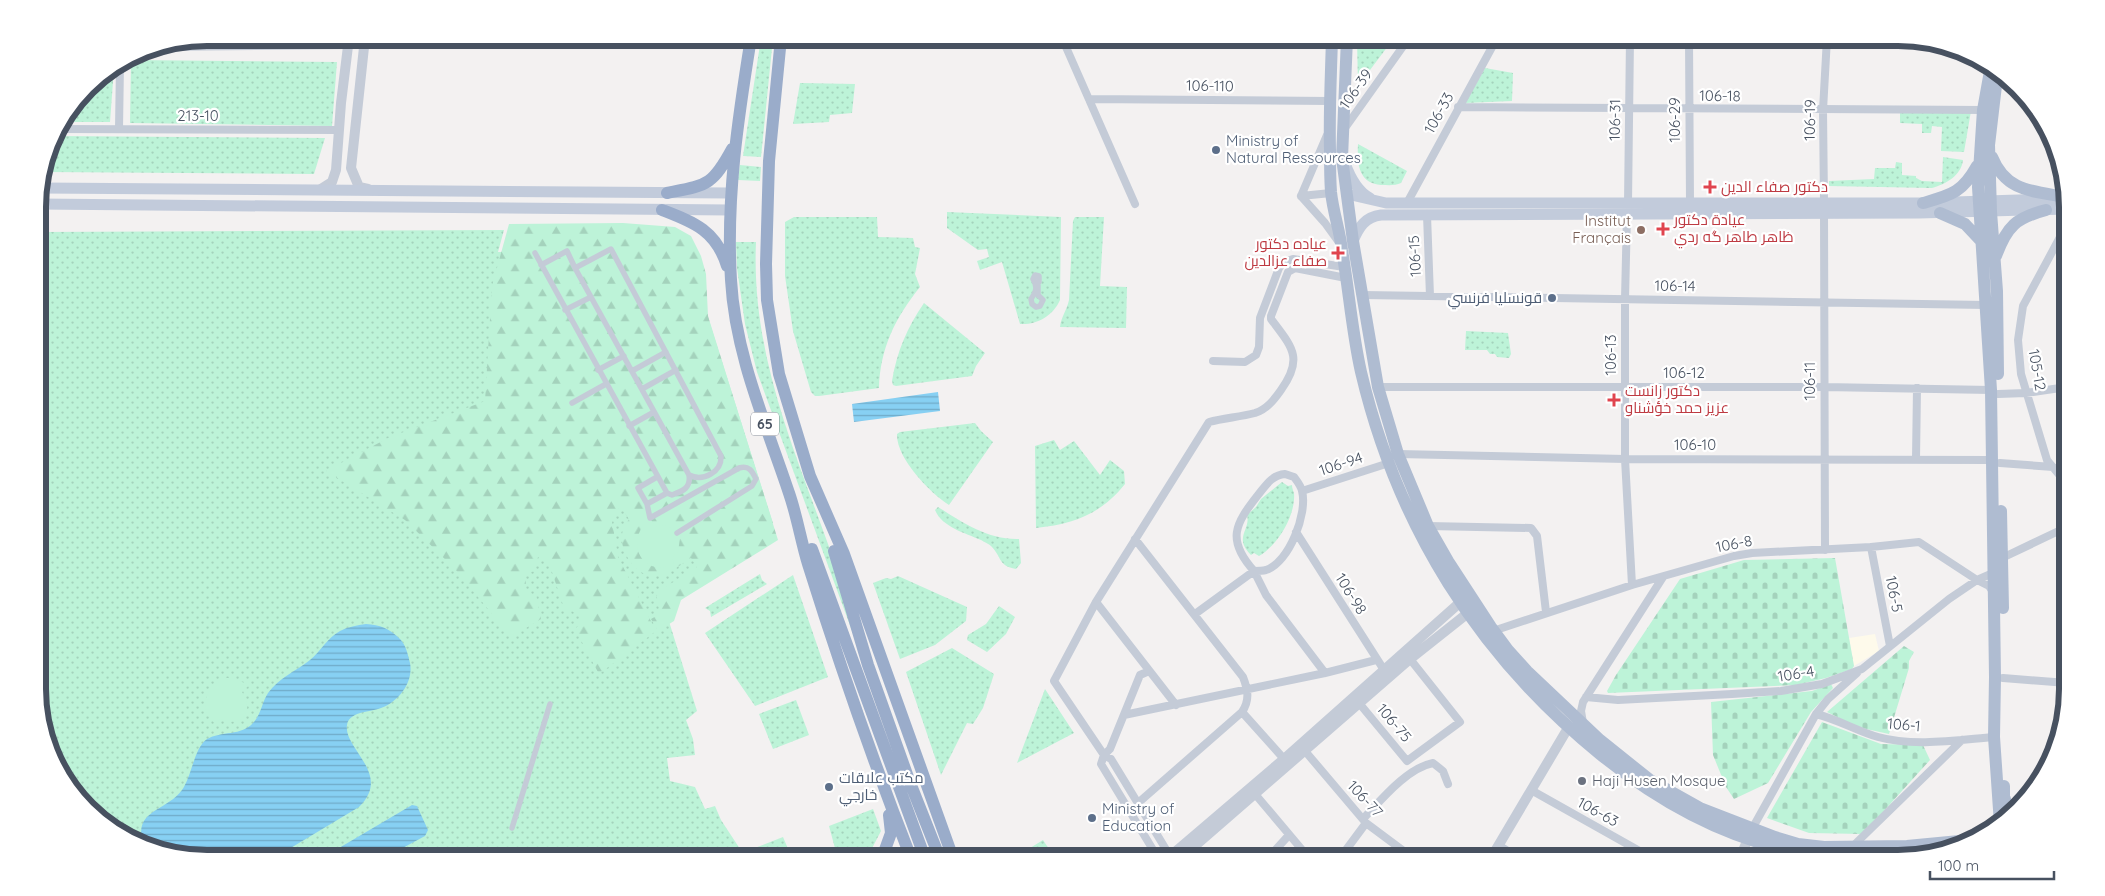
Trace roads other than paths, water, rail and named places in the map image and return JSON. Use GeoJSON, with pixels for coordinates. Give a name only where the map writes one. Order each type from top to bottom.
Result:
{"type":"FeatureCollection","features":[{"type":"Feature","properties":{"kind":"highway","name":"65"},"geometry":{"type":"LineString","coordinates":[[750,47],[730,194],[731,282],[740,338],[752,388],[790,496],[812,550],[921,850]]}},
{"type":"Feature","properties":{"kind":"highway","name":"65"},"geometry":{"type":"LineString","coordinates":[[780,47],[769,161],[766,238],[767,300],[779,374],[854,614],[868,665],[909,780],[936,850]]}},
{"type":"Feature","properties":{"kind":"highway"},"geometry":{"type":"LineString","coordinates":[[667,193],[706,183],[719,173],[736,140]]}},
{"type":"Feature","properties":{"kind":"highway"},"geometry":{"type":"LineString","coordinates":[[662,210],[692,221],[702,227],[720,247],[731,282]]}},
{"type":"Feature","properties":{"kind":"highway","name":"65"},"geometry":{"type":"LineString","coordinates":[[814,487],[844,554],[950,850]]}},
{"type":"Feature","properties":{"kind":"highway","name":"65"},"geometry":{"type":"LineString","coordinates":[[790,496],[808,565],[887,797],[908,850]]}},
{"type":"Feature","properties":{"kind":"highway"},"geometry":{"type":"LineString","coordinates":[[885,850],[891,833],[887,797]]}},
{"type":"Feature","properties":{"kind":"main road"},"geometry":{"type":"LineString","coordinates":[[1332,46],[1330,101],[1342,158],[1362,294],[1393,458],[1414,522],[1473,610],[1502,659],[1568,728],[1644,788],[1701,819],[1750,834],[1829,849]]}},
{"type":"Feature","properties":{"kind":"main road"},"geometry":{"type":"LineString","coordinates":[[1346,46],[1331,193],[1342,249],[1360,369],[1369,403],[1393,458],[1465,598]]}},
{"type":"Feature","properties":{"kind":"main road"},"geometry":{"type":"LineString","coordinates":[[1989,75],[1982,110],[1979,162],[1984,206],[1995,261],[1997,291],[1994,392],[2002,558],[2002,737],[2004,796],[2008,807]]}},
{"type":"Feature","properties":{"kind":"main road"},"geometry":{"type":"LineString","coordinates":[[1994,392],[1981,241],[1997,80]]}},
{"type":"Feature","properties":{"kind":"main road"},"geometry":{"type":"LineString","coordinates":[[1989,145],[1996,167],[2006,180],[2027,189],[2058,196]]}},
{"type":"Feature","properties":{"kind":"main road"},"geometry":{"type":"LineString","coordinates":[[1342,158],[1351,177],[1361,191],[1368,197],[1386,203]]}},
{"type":"Feature","properties":{"kind":"main road"},"geometry":{"type":"LineString","coordinates":[[1923,203],[1948,196],[1959,190],[1970,179],[1979,162]]}},
{"type":"Feature","properties":{"kind":"main road"},"geometry":{"type":"LineString","coordinates":[[48,188],[730,194]]}},
{"type":"Feature","properties":{"kind":"main road"},"geometry":{"type":"LineString","coordinates":[[1331,193],[1346,194],[1386,203],[1407,203],[1425,211]]}},
{"type":"Feature","properties":{"kind":"main road"},"geometry":{"type":"LineString","coordinates":[[1628,208],[1690,203],[1940,213],[1984,206],[2058,199]]}},
{"type":"Feature","properties":{"kind":"main road"},"geometry":{"type":"LineString","coordinates":[[1353,241],[1362,224],[1372,216],[1425,211],[1549,208],[1824,208],[1923,203],[2059,210]]}},
{"type":"Feature","properties":{"kind":"main road"},"geometry":{"type":"LineString","coordinates":[[47,204],[730,210]]}},
{"type":"Feature","properties":{"kind":"main road"},"geometry":{"type":"LineString","coordinates":[[1995,261],[2006,233],[2013,224],[2022,218],[2046,210]]}},
{"type":"Feature","properties":{"kind":"main road"},"geometry":{"type":"LineString","coordinates":[[1940,213],[1965,224],[1981,241]]}},
{"type":"Feature","properties":{"kind":"main road"},"geometry":{"type":"LineString","coordinates":[[1996,462],[1993,573],[1994,737],[1999,814]]}},
{"type":"Feature","properties":{"kind":"main road"},"geometry":{"type":"LineString","coordinates":[[1473,610],[1527,671],[1565,708],[1650,780],[1780,849]]}},
{"type":"Feature","properties":{"kind":"main road"},"geometry":{"type":"LineString","coordinates":[[1882,849],[1945,842]]}},
{"type":"Feature","properties":{"kind":"street"},"geometry":{"type":"LineString","coordinates":[[1066,46],[1135,204]]}},
{"type":"Feature","properties":{"kind":"street","name":"106-39"},"geometry":{"type":"LineString","coordinates":[[1302,196],[1336,130],[1402,46]]}},
{"type":"Feature","properties":{"kind":"street","name":"106-33"},"geometry":{"type":"LineString","coordinates":[[1407,203],[1458,107],[1493,46]]}},
{"type":"Feature","properties":{"kind":"street","name":"106-31"},"geometry":{"type":"LineString","coordinates":[[1628,208],[1630,46]]}},
{"type":"Feature","properties":{"kind":"street","name":"106-29"},"geometry":{"type":"LineString","coordinates":[[1689,46],[1690,203]]}},
{"type":"Feature","properties":{"kind":"street","name":"106-19"},"geometry":{"type":"LineString","coordinates":[[1824,208],[1823,110],[1827,46]]}},
{"type":"Feature","properties":{"kind":"street"},"geometry":{"type":"LineString","coordinates":[[196,47],[213,47]]}},
{"type":"Feature","properties":{"kind":"street"},"geometry":{"type":"LineString","coordinates":[[321,189],[332,182],[336,172],[348,47]]}},
{"type":"Feature","properties":{"kind":"street"},"geometry":{"type":"LineString","coordinates":[[364,47],[352,173],[359,187],[369,190]]}},
{"type":"Feature","properties":{"kind":"street"},"geometry":{"type":"LineString","coordinates":[[119,129],[120,72]]}},
{"type":"Feature","properties":{"kind":"street","name":"106-110"},"geometry":{"type":"LineString","coordinates":[[1089,99],[1330,101]]}},
{"type":"Feature","properties":{"kind":"street","name":"106-18"},"geometry":{"type":"LineString","coordinates":[[1458,107],[1982,110]]}},
{"type":"Feature","properties":{"kind":"street","name":"213-10"},"geometry":{"type":"LineString","coordinates":[[67,129],[339,130]]}},
{"type":"Feature","properties":{"kind":"street"},"geometry":{"type":"LineString","coordinates":[[336,172],[341,178],[352,173]]}},
{"type":"Feature","properties":{"kind":"street"},"geometry":{"type":"LineString","coordinates":[[1302,196],[1331,193]]}},
{"type":"Feature","properties":{"kind":"street"},"geometry":{"type":"LineString","coordinates":[[1302,196],[1333,233],[1342,249]]}},
{"type":"Feature","properties":{"kind":"street","name":"106-13"},"geometry":{"type":"LineString","coordinates":[[1628,208],[1624,386],[1625,459],[1632,585]]}},
{"type":"Feature","properties":{"kind":"street","name":"106-11"},"geometry":{"type":"LineString","coordinates":[[1824,208],[1825,550]]}},
{"type":"Feature","properties":{"kind":"street","name":"106-15"},"geometry":{"type":"LineString","coordinates":[[1425,211],[1430,296]]}},
{"type":"Feature","properties":{"kind":"street","name":"105-12"},"geometry":{"type":"LineString","coordinates":[[2059,239],[2024,306],[2019,328],[2018,351],[2026,393],[2051,466],[2059,475]]}},
{"type":"Feature","properties":{"kind":"street"},"geometry":{"type":"LineString","coordinates":[[575,268],[611,249],[721,456],[721,463],[716,470],[702,478],[696,479],[689,475]]}},
{"type":"Feature","properties":{"kind":"street"},"geometry":{"type":"LineString","coordinates":[[535,253],[541,265],[598,370],[629,426],[656,477],[666,493],[672,495],[687,488],[690,482],[689,475],[567,251],[541,265]]}},
{"type":"Feature","properties":{"kind":"street"},"geometry":{"type":"LineString","coordinates":[[1212,361],[1245,362],[1256,355],[1259,346],[1260,318],[1278,268],[1284,262],[1293,259],[1345,272]]}},
{"type":"Feature","properties":{"kind":"street"},"geometry":{"type":"LineString","coordinates":[[1168,849],[1110,759],[1104,755],[1054,681],[1096,602],[1209,422],[1255,413],[1266,407],[1290,378],[1293,372],[1294,354],[1288,341],[1271,319],[1288,272],[1294,268],[1345,272]]}},
{"type":"Feature","properties":{"kind":"street"},"geometry":{"type":"LineString","coordinates":[[1035,275],[1039,276],[1040,280],[1036,283],[1038,285],[1038,295],[1042,297],[1043,304],[1036,307],[1032,304],[1031,300],[1036,292],[1036,285],[1033,279],[1035,275]]}},
{"type":"Feature","properties":{"kind":"street","name":"106-14"},"geometry":{"type":"LineString","coordinates":[[1362,294],[1986,305]]}},
{"type":"Feature","properties":{"kind":"street"},"geometry":{"type":"LineString","coordinates":[[566,310],[591,296]]}},
{"type":"Feature","properties":{"kind":"street"},"geometry":{"type":"LineString","coordinates":[[632,371],[666,352]]}},
{"type":"Feature","properties":{"kind":"street"},"geometry":{"type":"LineString","coordinates":[[598,370],[624,356]]}},
{"type":"Feature","properties":{"kind":"street"},"geometry":{"type":"LineString","coordinates":[[642,389],[676,370]]}},
{"type":"Feature","properties":{"kind":"street"},"geometry":{"type":"LineString","coordinates":[[572,403],[606,384]]}},
{"type":"Feature","properties":{"kind":"street","name":"106-12"},"geometry":{"type":"LineString","coordinates":[[1378,386],[1917,388],[2026,393],[2059,388]]}},
{"type":"Feature","properties":{"kind":"street"},"geometry":{"type":"LineString","coordinates":[[1916,459],[1917,388]]}},
{"type":"Feature","properties":{"kind":"street"},"geometry":{"type":"LineString","coordinates":[[629,426],[654,412]]}},
{"type":"Feature","properties":{"kind":"street","name":"106-10"},"geometry":{"type":"LineString","coordinates":[[1393,458],[1916,459],[1996,462],[2051,466],[2059,469]]}},
{"type":"Feature","properties":{"kind":"street","name":"106-94"},"geometry":{"type":"LineString","coordinates":[[1302,491],[1393,458]]}},
{"type":"Feature","properties":{"kind":"street"},"geometry":{"type":"LineString","coordinates":[[656,477],[638,488],[647,504],[650,518],[738,468],[747,467],[751,470],[756,480],[752,486],[677,533]]}},
{"type":"Feature","properties":{"kind":"street"},"geometry":{"type":"LineString","coordinates":[[1195,614],[1254,571],[1266,570],[1281,559],[1296,532],[1302,507],[1302,491],[1292,475],[1276,476],[1239,520],[1237,534],[1240,551],[1254,571],[1266,595],[1325,673]]}},
{"type":"Feature","properties":{"kind":"street"},"geometry":{"type":"LineString","coordinates":[[647,504],[666,493]]}},
{"type":"Feature","properties":{"kind":"street"},"geometry":{"type":"LineString","coordinates":[[1428,526],[1531,528],[1537,536],[1546,612]]}},
{"type":"Feature","properties":{"kind":"street"},"geometry":{"type":"LineString","coordinates":[[2002,558],[2059,531]]}},
{"type":"Feature","properties":{"kind":"street","name":"106-98"},"geometry":{"type":"LineString","coordinates":[[1296,532],[1384,670]]}},
{"type":"Feature","properties":{"kind":"street"},"geometry":{"type":"LineString","coordinates":[[1135,539],[1243,678],[1247,690],[1246,705],[1242,712],[1138,803]]}},
{"type":"Feature","properties":{"kind":"street","name":"106-8"},"geometry":{"type":"LineString","coordinates":[[1493,631],[1632,585],[1734,556],[1919,542],[1989,586],[1994,594]]}},
{"type":"Feature","properties":{"kind":"street","name":"106-5"},"geometry":{"type":"LineString","coordinates":[[1871,547],[1890,646]]}},
{"type":"Feature","properties":{"kind":"street","name":"106-4"},"geometry":{"type":"LineString","coordinates":[[1584,700],[1618,700],[1781,691],[1822,684],[1862,669],[1936,609],[1977,580],[1993,573]]}},
{"type":"Feature","properties":{"kind":"street"},"geometry":{"type":"LineString","coordinates":[[1584,726],[1582,715],[1584,700],[1663,577]]}},
{"type":"Feature","properties":{"kind":"street"},"geometry":{"type":"LineString","coordinates":[[1183,849],[1465,598]]}},
{"type":"Feature","properties":{"kind":"street"},"geometry":{"type":"LineString","coordinates":[[1096,602],[1176,705]]}},
{"type":"Feature","properties":{"kind":"street"},"geometry":{"type":"LineString","coordinates":[[1184,849],[1255,794],[1410,659],[1473,610]]}},
{"type":"Feature","properties":{"kind":"street","name":"106-75"},"geometry":{"type":"LineString","coordinates":[[1359,703],[1408,761],[1460,722],[1410,659]]}},
{"type":"Feature","properties":{"kind":"street"},"geometry":{"type":"LineString","coordinates":[[1124,715],[1325,673],[1376,660]]}},
{"type":"Feature","properties":{"kind":"street"},"geometry":{"type":"LineString","coordinates":[[1744,849],[1750,834],[1816,714],[1828,699],[1862,669]]}},
{"type":"Feature","properties":{"kind":"street"},"geometry":{"type":"LineString","coordinates":[[1149,671],[1140,675],[1110,749],[1104,755],[1102,764],[1153,849]]}},
{"type":"Feature","properties":{"kind":"street"},"geometry":{"type":"LineString","coordinates":[[2003,678],[2059,682]]}},
{"type":"Feature","properties":{"kind":"street"},"geometry":{"type":"LineString","coordinates":[[1565,708],[1584,700]]}},
{"type":"Feature","properties":{"kind":"street"},"geometry":{"type":"LineString","coordinates":[[512,828],[550,704]]}},
{"type":"Feature","properties":{"kind":"street"},"geometry":{"type":"LineString","coordinates":[[1242,712],[1284,759]]}},
{"type":"Feature","properties":{"kind":"street","name":"106-1"},"geometry":{"type":"LineString","coordinates":[[1816,714],[1878,737],[1924,741],[1994,737]]}},
{"type":"Feature","properties":{"kind":"street"},"geometry":{"type":"LineString","coordinates":[[1496,849],[1568,728]]}},
{"type":"Feature","properties":{"kind":"street"},"geometry":{"type":"LineString","coordinates":[[1853,849],[1962,740]]}},
{"type":"Feature","properties":{"kind":"street","name":"106-77"},"geometry":{"type":"LineString","coordinates":[[1305,751],[1365,821],[1401,849]]}},
{"type":"Feature","properties":{"kind":"street"},"geometry":{"type":"LineString","coordinates":[[1346,849],[1365,821],[1399,783],[1426,764],[1434,763],[1438,765],[1448,784]]}},
{"type":"Feature","properties":{"kind":"street","name":"106-63"},"geometry":{"type":"LineString","coordinates":[[1531,790],[1636,849]]}},
{"type":"Feature","properties":{"kind":"street"},"geometry":{"type":"LineString","coordinates":[[1255,794],[1301,849]]}},
{"type":"Feature","properties":{"kind":"street"},"geometry":{"type":"LineString","coordinates":[[1276,849],[1288,835]]}},
{"type":"Feature","properties":{"kind":"street"},"geometry":{"type":"LineString","coordinates":[[944,836],[953,850]]}},
{"type":"Feature","properties":{"kind":"street"},"geometry":{"type":"LineString","coordinates":[[1498,845],[1505,849]]}},
{"type":"Feature","properties":{"kind":"water"},"geometry":{"type":"Polygon","coordinates":[[[938,392],[940,411],[854,422],[852,404],[938,392]]]}},
{"type":"Feature","properties":{"kind":"water"},"geometry":{"type":"Polygon","coordinates":[[[376,625],[392,632],[404,644],[411,671],[403,692],[392,703],[355,715],[348,721],[348,734],[369,773],[371,784],[368,795],[359,807],[287,850],[196,849],[176,847],[142,836],[142,825],[146,818],[182,790],[196,755],[207,739],[237,732],[248,727],[258,716],[268,693],[277,683],[310,660],[335,634],[349,627],[376,625]]]}},
{"type":"Feature","properties":{"kind":"water"},"geometry":{"type":"Polygon","coordinates":[[[412,805],[417,806],[428,830],[425,836],[399,850],[336,850],[412,805]]]}},
{"type":"Feature","properties":{"kind":"place","name":"Ministry of Natural Ressources"},"geometry":{"type":"Point","coordinates":[1216,150]}},
{"type":"Feature","properties":{"kind":"place","name":"دكتور صفاء الدين"},"geometry":{"type":"Point","coordinates":[1710,187]}},
{"type":"Feature","properties":{"kind":"place","name":"عيادة دكتور ظاهر طاهر گه ردي"},"geometry":{"type":"Point","coordinates":[1663,229]}},
{"type":"Feature","properties":{"kind":"place","name":"Institut Français"},"geometry":{"type":"Point","coordinates":[1641,230]}},
{"type":"Feature","properties":{"kind":"place","name":"عياده دكتور صفاء عزالدين"},"geometry":{"type":"Point","coordinates":[1338,253]}},
{"type":"Feature","properties":{"kind":"place","name":"قونسليا فرنسي"},"geometry":{"type":"Point","coordinates":[1552,298]}},
{"type":"Feature","properties":{"kind":"place","name":"دكتور زانست عزيز حمد خؤشناو"},"geometry":{"type":"Point","coordinates":[1614,400]}},
{"type":"Feature","properties":{"kind":"place","name":"Haji Husen Mosque"},"geometry":{"type":"Point","coordinates":[1582,781]}},
{"type":"Feature","properties":{"kind":"place","name":"مكتب علاقات خارجي"},"geometry":{"type":"Point","coordinates":[829,787]}},
{"type":"Feature","properties":{"kind":"place","name":"Ministry of Education"},"geometry":{"type":"Point","coordinates":[1092,818]}}]}
